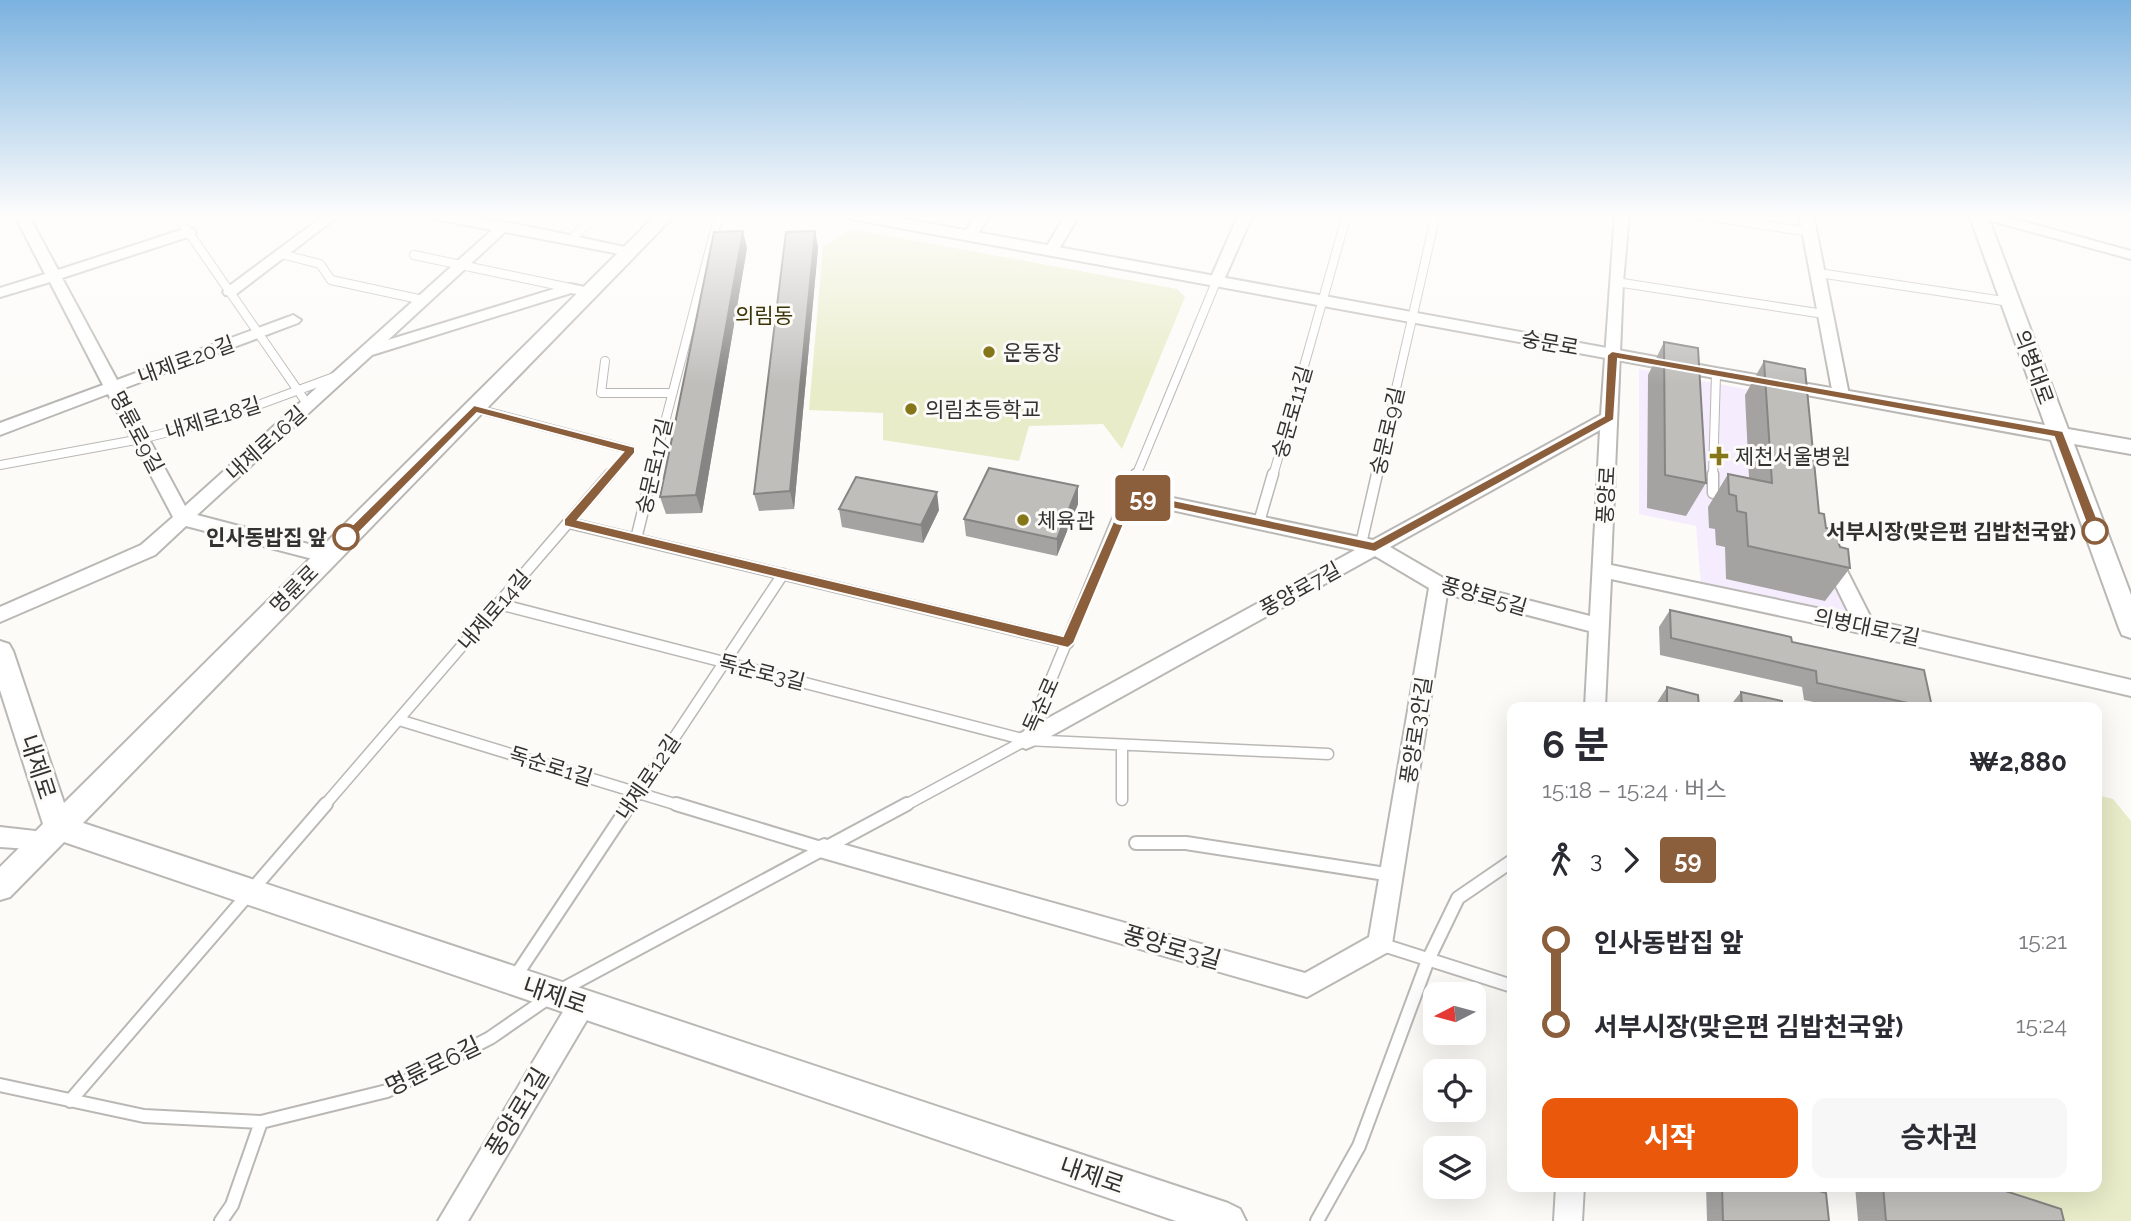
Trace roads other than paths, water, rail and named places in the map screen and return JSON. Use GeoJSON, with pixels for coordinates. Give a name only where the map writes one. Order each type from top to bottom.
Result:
{"type":"FeatureCollection","features":[{"type":"Feature","properties":{"kind":"street","name":"명륜로9길"},"geometry":{"type":"LineString","coordinates":[[51,271],[182,518]]}},
{"type":"Feature","properties":{"kind":"street"},"geometry":{"type":"LineString","coordinates":[[0,293],[69,271]]}},
{"type":"Feature","properties":{"kind":"street"},"geometry":{"type":"LineString","coordinates":[[230,292],[258,271]]}},
{"type":"Feature","properties":{"kind":"street","name":"내제로16길"},"geometry":{"type":"LineString","coordinates":[[0,615],[148,550],[303,398],[341,374],[455,271]]}},
{"type":"Feature","properties":{"kind":"street","name":"명륜로"},"geometry":{"type":"LineString","coordinates":[[0,887],[474,408],[580,290],[605,271]]}},
{"type":"Feature","properties":{"kind":"street","name":"숭문로"},"geometry":{"type":"LineString","coordinates":[[1157,271],[1716,374],[1801,395],[1841,395],[2131,447]]}},
{"type":"Feature","properties":{"kind":"street","name":"독순로"},"geometry":{"type":"LineString","coordinates":[[1216,282],[1221,271]]}},
{"type":"Feature","properties":{"kind":"street","name":"풍양로"},"geometry":{"type":"LineString","coordinates":[[1595,702],[1617,271]]}},
{"type":"Feature","properties":{"kind":"street","name":"의병대로"},"geometry":{"type":"LineString","coordinates":[[1999,271],[2131,628]]}},
{"type":"Feature","properties":{"kind":"street"},"geometry":{"type":"LineString","coordinates":[[1819,273],[1841,395]]}},
{"type":"Feature","properties":{"kind":"street","name":"명륜로"},"geometry":{"type":"LineString","coordinates":[[366,352],[580,290]]}},
{"type":"Feature","properties":{"kind":"street","name":"내제로20길"},"geometry":{"type":"LineString","coordinates":[[0,429],[293,320]]}},
{"type":"Feature","properties":{"kind":"street","name":"풍양로7길"},"geometry":{"type":"LineString","coordinates":[[1026,740],[1368,546],[1609,418]]}},
{"type":"Feature","properties":{"kind":"street","name":"풍양로5길"},"geometry":{"type":"LineString","coordinates":[[1130,495],[1368,546],[1439,585],[1599,626]]}},
{"type":"Feature","properties":{"kind":"street"},"geometry":{"type":"LineString","coordinates":[[182,518],[327,556]]}},
{"type":"Feature","properties":{"kind":"street"},"geometry":{"type":"LineString","coordinates":[[1826,547],[1865,626]]}},
{"type":"Feature","properties":{"kind":"street","name":"의병대로7길"},"geometry":{"type":"LineString","coordinates":[[1602,570],[1865,626],[2131,688]]}},
{"type":"Feature","properties":{"kind":"street","name":"풍양로3안길"},"geometry":{"type":"LineString","coordinates":[[1380,944],[1439,585]]}},
{"type":"Feature","properties":{"kind":"street","name":"내제로"},"geometry":{"type":"LineString","coordinates":[[0,651],[51,834],[251,892],[1228,1221]]}},
{"type":"Feature","properties":{"kind":"street"},"geometry":{"type":"LineString","coordinates":[[0,837],[51,834]]}},
{"type":"Feature","properties":{"kind":"street","name":"풍양로3길"},"geometry":{"type":"LineString","coordinates":[[824,849],[1307,985],[1380,944]]}},
{"type":"Feature","properties":{"kind":"street","name":"풍양로1길"},"geometry":{"type":"LineString","coordinates":[[452,1221],[568,999]]}},
{"type":"Feature","properties":{"kind":"street"},"geometry":{"type":"LineString","coordinates":[[1569,1221],[1570,1192]]}},
{"type":"Feature","properties":{"kind":"lane"},"geometry":{"type":"LineString","coordinates":[[216,271],[303,398]]}},
{"type":"Feature","properties":{"kind":"lane"},"geometry":{"type":"LineString","coordinates":[[325,271],[331,281],[423,300]]}},
{"type":"Feature","properties":{"kind":"lane"},"geometry":{"type":"LineString","coordinates":[[489,271],[580,290]]}},
{"type":"Feature","properties":{"kind":"lane","name":"숭문로17길"},"geometry":{"type":"LineString","coordinates":[[636,539],[704,271]]}},
{"type":"Feature","properties":{"kind":"lane","name":"숭문로11길"},"geometry":{"type":"LineString","coordinates":[[1259,522],[1332,271]]}},
{"type":"Feature","properties":{"kind":"lane","name":"숭문로9길"},"geometry":{"type":"LineString","coordinates":[[1368,546],[1424,271]]}},
{"type":"Feature","properties":{"kind":"lane","name":"의병대로"},"geometry":{"type":"LineString","coordinates":[[1819,273],[2010,302]]}},
{"type":"Feature","properties":{"kind":"lane","name":"독순로"},"geometry":{"type":"LineString","coordinates":[[568,999],[824,849],[1026,740],[1130,495],[1216,282]]}},
{"type":"Feature","properties":{"kind":"lane"},"geometry":{"type":"LineString","coordinates":[[1616,282],[1825,314]]}},
{"type":"Feature","properties":{"kind":"lane","name":"숭문로17길"},"geometry":{"type":"LineString","coordinates":[[605,361],[601,393],[671,393]]}},
{"type":"Feature","properties":{"kind":"lane"},"geometry":{"type":"LineString","coordinates":[[1713,493],[1716,374]]}},
{"type":"Feature","properties":{"kind":"lane","name":"내제로18길"},"geometry":{"type":"LineString","coordinates":[[0,465],[141,439],[303,398]]}},
{"type":"Feature","properties":{"kind":"lane","name":"내제로14길"},"geometry":{"type":"LineString","coordinates":[[70,1101],[631,450],[474,408]]}},
{"type":"Feature","properties":{"kind":"lane"},"geometry":{"type":"LineString","coordinates":[[569,523],[1068,643]]}},
{"type":"Feature","properties":{"kind":"lane","name":"내제로12길"},"geometry":{"type":"LineString","coordinates":[[513,981],[783,575]]}},
{"type":"Feature","properties":{"kind":"lane","name":"독순로3길"},"geometry":{"type":"LineString","coordinates":[[499,604],[1026,740],[1328,754]]}},
{"type":"Feature","properties":{"kind":"lane","name":"독순로1길"},"geometry":{"type":"LineString","coordinates":[[399,720],[824,849]]}},
{"type":"Feature","properties":{"kind":"lane"},"geometry":{"type":"LineString","coordinates":[[1122,745],[1122,800]]}},
{"type":"Feature","properties":{"kind":"lane"},"geometry":{"type":"LineString","coordinates":[[1136,843],[1186,843],[1392,875]]}},
{"type":"Feature","properties":{"kind":"lane"},"geometry":{"type":"LineString","coordinates":[[1317,1221],[1359,1146],[1429,960],[1458,898],[1507,865]]}},
{"type":"Feature","properties":{"kind":"lane"},"geometry":{"type":"LineString","coordinates":[[1380,944],[1507,984]]}},
{"type":"Feature","properties":{"kind":"lane","name":"명륜로6길"},"geometry":{"type":"LineString","coordinates":[[0,1086],[144,1116],[261,1122],[387,1091],[568,999]]}},
{"type":"Feature","properties":{"kind":"lane"},"geometry":{"type":"LineString","coordinates":[[221,1221],[232,1205],[261,1122]]}},
{"type":"Feature","properties":{"kind":"place","name":"운동장"},"geometry":{"type":"Point","coordinates":[989,352]}},
{"type":"Feature","properties":{"kind":"place","name":"의림초등학교"},"geometry":{"type":"Point","coordinates":[911,409]}},
{"type":"Feature","properties":{"kind":"place","name":"제천서울병원"},"geometry":{"type":"Point","coordinates":[1719,456]}},
{"type":"Feature","properties":{"kind":"place","name":"체육관"},"geometry":{"type":"Point","coordinates":[1023,520]}},
{"type":"Feature","properties":{"kind":"place","name":"서부시장(맞은편 김밥천국앞)"},"geometry":{"type":"Point","coordinates":[2095,531]}},
{"type":"Feature","properties":{"kind":"place","name":"인사동밥집 앞"},"geometry":{"type":"Point","coordinates":[346,537]}},
{"type":"Feature","properties":{"kind":"district","name":"의림동"},"geometry":{"type":"Point","coordinates":[764,315]}}]}
